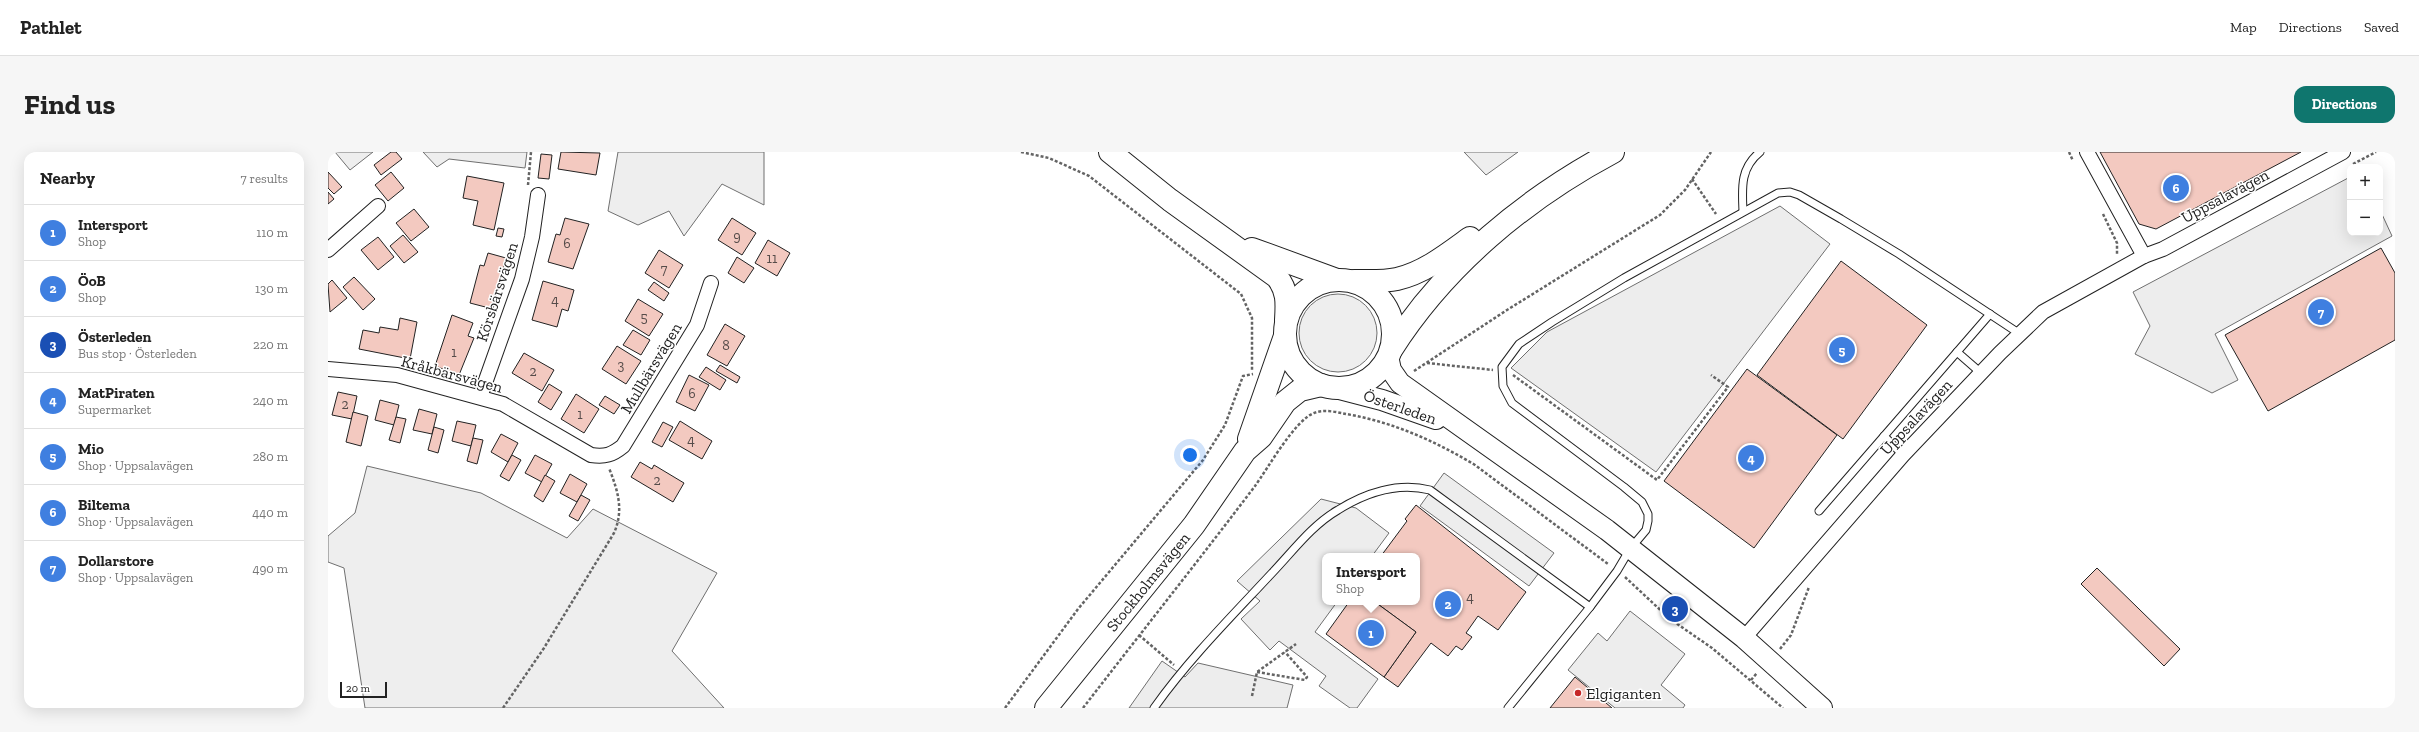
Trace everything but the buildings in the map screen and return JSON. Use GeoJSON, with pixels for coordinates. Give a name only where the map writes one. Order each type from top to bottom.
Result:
{"type":"FeatureCollection","features":[{"type":"Feature","properties":{"kind":"main road"},"geometry":{"type":"LineString","coordinates":[[1110,152],[1170,200],[1272,272],[1282,283],[1288,302],[1285,331],[1286,347],[1297,368],[1312,380],[1327,386],[1343,388],[1364,382],[1380,368],[1409,322],[1437,287],[1465,258],[1505,223],[1552,189],[1613,152]]}},
{"type":"Feature","properties":{"kind":"main road"},"geometry":{"type":"LineString","coordinates":[[1285,331],[1288,315],[1300,296],[1317,284],[1344,281],[1398,279],[1431,264],[1449,254],[1530,191],[1588,152]]}},
{"type":"Feature","properties":{"kind":"main road"},"geometry":{"type":"LineString","coordinates":[[1228,240],[1373,291],[1385,306],[1389,314],[1393,332],[1389,353]]}},
{"type":"Feature","properties":{"kind":"main road","name":"Stockholmsvägen"},"geometry":{"type":"LineString","coordinates":[[1245,451],[1285,331]]}},
{"type":"Feature","properties":{"kind":"main road","name":"Stockholmsvägen"},"geometry":{"type":"LineString","coordinates":[[1046,708],[1194,526],[1245,451],[1261,437],[1292,395],[1300,390],[1327,386]]}},
{"type":"Feature","properties":{"kind":"street"},"geometry":{"type":"LineString","coordinates":[[2087,152],[2144,256]]}},
{"type":"Feature","properties":{"kind":"street","name":"Uppsalavägen"},"geometry":{"type":"LineString","coordinates":[[1744,638],[1903,455],[1981,373],[2043,312],[2144,256],[2163,249],[2343,152]]}},
{"type":"Feature","properties":{"kind":"street","name":"Körsbärsvägen"},"geometry":{"type":"LineString","coordinates":[[480,397],[522,279],[532,237],[538,194]]}},
{"type":"Feature","properties":{"kind":"street"},"geometry":{"type":"LineString","coordinates":[[328,250],[378,206]]}},
{"type":"Feature","properties":{"kind":"street","name":"Mullbärsvägen"},"geometry":{"type":"LineString","coordinates":[[604,457],[614,454],[623,446],[697,325],[711,283]]}},
{"type":"Feature","properties":{"kind":"street","name":"Österleden"},"geometry":{"type":"LineString","coordinates":[[1389,353],[1391,370],[1400,383],[1466,431],[1514,462],[1630,549],[1744,638],[1822,708]]}},
{"type":"Feature","properties":{"kind":"street","name":"Kråkbärsvägen"},"geometry":{"type":"LineString","coordinates":[[328,369],[397,375],[503,404],[591,455],[604,457]]}},
{"type":"Feature","properties":{"kind":"street","name":"Österleden"},"geometry":{"type":"LineString","coordinates":[[1327,386],[1382,400],[1466,431]]}},
{"type":"Feature","properties":{"kind":"lane"},"geometry":{"type":"LineString","coordinates":[[1743,211],[1743,178],[1750,162],[1760,152]]}},
{"type":"Feature","properties":{"kind":"lane"},"geometry":{"type":"LineString","coordinates":[[1508,708],[1617,570],[1630,549],[1646,530],[1648,521],[1648,514],[1642,502],[1545,426],[1512,403],[1503,386],[1502,371],[1507,358],[1519,344],[1624,278],[1743,211],[1778,193],[1790,192],[1799,195],[1899,254],[2020,334]]}},
{"type":"Feature","properties":{"kind":"lane"},"geometry":{"type":"LineString","coordinates":[[1819,511],[1990,314]]}},
{"type":"Feature","properties":{"kind":"lane"},"geometry":{"type":"LineString","coordinates":[[1957,352],[1981,373]]}},
{"type":"Feature","properties":{"kind":"lane"},"geometry":{"type":"LineString","coordinates":[[1884,436],[1903,455]]}},
{"type":"Feature","properties":{"kind":"lane"},"geometry":{"type":"LineString","coordinates":[[1154,708],[1181,670],[1321,521],[1355,500],[1400,487],[1416,487],[1430,490],[1590,606]]}},
{"type":"Feature","properties":{"kind":"path"},"geometry":{"type":"LineString","coordinates":[[530,152],[528,186],[538,194]]}},
{"type":"Feature","properties":{"kind":"path"},"geometry":{"type":"LineString","coordinates":[[1005,708],[1078,609],[1203,460],[1225,425],[1243,376],[1252,374],[1252,318],[1241,294],[1089,176],[1049,158],[1021,152]]}},
{"type":"Feature","properties":{"kind":"path"},"geometry":{"type":"LineString","coordinates":[[1411,373],[1507,310],[1654,220],[1673,203],[1712,152]]}},
{"type":"Feature","properties":{"kind":"path"},"geometry":{"type":"LineString","coordinates":[[2069,152],[2076,164]]}},
{"type":"Feature","properties":{"kind":"path"},"geometry":{"type":"LineString","coordinates":[[2354,164],[2376,152]]}},
{"type":"Feature","properties":{"kind":"path"},"geometry":{"type":"LineString","coordinates":[[1692,179],[1722,223]]}},
{"type":"Feature","properties":{"kind":"path"},"geometry":{"type":"LineString","coordinates":[[2099,208],[2117,243],[2115,261],[2120,269]]}},
{"type":"Feature","properties":{"kind":"path"},"geometry":{"type":"LineString","coordinates":[[1427,363],[1502,371],[1522,380],[1657,480],[1728,387],[1711,375]]}},
{"type":"Feature","properties":{"kind":"path"},"geometry":{"type":"LineString","coordinates":[[1083,708],[1256,485],[1292,433],[1307,417],[1322,411],[1365,417],[1394,426],[1454,453],[1481,470],[1617,570],[1670,619],[1712,648],[1783,708]]}},
{"type":"Feature","properties":{"kind":"path"},"geometry":{"type":"LineString","coordinates":[[503,708],[544,648],[617,527],[620,510],[619,498],[604,457]]}},
{"type":"Feature","properties":{"kind":"path"},"geometry":{"type":"LineString","coordinates":[[1751,680],[1791,635],[1806,592],[1813,582]]}},
{"type":"Feature","properties":{"kind":"path"},"geometry":{"type":"LineString","coordinates":[[1139,635],[1181,670]]}},
{"type":"Feature","properties":{"kind":"path"},"geometry":{"type":"LineString","coordinates":[[1252,696],[1257,672],[1296,644]]}},
{"type":"Feature","properties":{"kind":"path"},"geometry":{"type":"LineString","coordinates":[[1257,672],[1305,680],[1307,677],[1285,652]]}},
{"type":"Feature","properties":{"kind":"shaded area"},"geometry":{"type":"Polygon","coordinates":[[[335,152],[373,152],[350,170],[335,152]]]}},
{"type":"Feature","properties":{"kind":"shaded area"},"geometry":{"type":"Polygon","coordinates":[[[423,152],[527,152],[525,168],[449,159],[437,167],[423,152]]]}},
{"type":"Feature","properties":{"kind":"shaded area"},"geometry":{"type":"Polygon","coordinates":[[[618,152],[764,152],[764,205],[722,184],[684,236],[669,211],[638,225],[608,211],[618,152]]]}},
{"type":"Feature","properties":{"kind":"shaded area"},"geometry":{"type":"Polygon","coordinates":[[[1464,152],[1518,152],[1486,175],[1464,152]]]}},
{"type":"Feature","properties":{"kind":"shaded area"},"geometry":{"type":"Polygon","coordinates":[[[2347,179],[2347,236],[2383,236],[2383,216],[2392,236],[2215,334],[2238,380],[2212,393],[2135,354],[2150,326],[2133,292],[2347,179]]]}},
{"type":"Feature","properties":{"kind":"shaded area"},"geometry":{"type":"Polygon","coordinates":[[[1780,206],[1830,244],[1656,472],[1511,368],[1547,332],[1780,206]]]}},
{"type":"Feature","properties":{"kind":"shaded area"},"geometry":{"type":"Polygon","coordinates":[[[1338,294],[1353,297],[1365,306],[1374,318],[1377,333],[1374,348],[1365,360],[1353,369],[1338,372],[1323,369],[1311,360],[1302,348],[1299,333],[1302,318],[1311,306],[1323,297],[1338,294]]]}},
{"type":"Feature","properties":{"kind":"shaded area"},"geometry":{"type":"Polygon","coordinates":[[[367,466],[481,493],[567,538],[593,509],[717,573],[672,651],[724,708],[365,708],[344,568],[328,562],[328,536],[355,513],[367,466]]]}},
{"type":"Feature","properties":{"kind":"shaded area"},"geometry":{"type":"Polygon","coordinates":[[[1444,473],[1554,553],[1529,586],[1420,506],[1444,473]]]}},
{"type":"Feature","properties":{"kind":"shaded area"},"geometry":{"type":"Polygon","coordinates":[[[1321,499],[1356,508],[1389,533],[1374,553],[1322,553],[1322,605],[1335,605],[1315,632],[1378,679],[1357,708],[1350,708],[1319,686],[1326,676],[1279,641],[1270,650],[1241,619],[1260,601],[1237,581],[1321,499]]]}},
{"type":"Feature","properties":{"kind":"shaded area"},"geometry":{"type":"Polygon","coordinates":[[[1630,611],[1685,654],[1661,685],[1685,705],[1683,708],[1615,708],[1568,670],[1598,633],[1607,641],[1630,611]]]}},
{"type":"Feature","properties":{"kind":"shaded area"},"geometry":{"type":"Polygon","coordinates":[[[1162,661],[1185,677],[1198,663],[1293,685],[1287,708],[1129,708],[1162,661]]]}},
{"type":"Feature","properties":{"kind":"place","name":"Biltema"},"geometry":{"type":"Point","coordinates":[2176,188]}},
{"type":"Feature","properties":{"kind":"place","name":"Dollarstore"},"geometry":{"type":"Point","coordinates":[2321,312]}},
{"type":"Feature","properties":{"kind":"place","name":"Mio"},"geometry":{"type":"Point","coordinates":[1842,350]}},
{"type":"Feature","properties":{"kind":"place","name":"MatPiraten"},"geometry":{"type":"Point","coordinates":[1751,458]}},
{"type":"Feature","properties":{"kind":"place","name":"ÖoB"},"geometry":{"type":"Point","coordinates":[1448,604]}},
{"type":"Feature","properties":{"kind":"place","name":"Österleden"},"geometry":{"type":"Point","coordinates":[1675,609]}},
{"type":"Feature","properties":{"kind":"place","name":"Intersport"},"geometry":{"type":"Point","coordinates":[1371,633]}},
{"type":"Feature","properties":{"kind":"place","name":"Elgiganten"},"geometry":{"type":"Point","coordinates":[1578,693]}}]}
